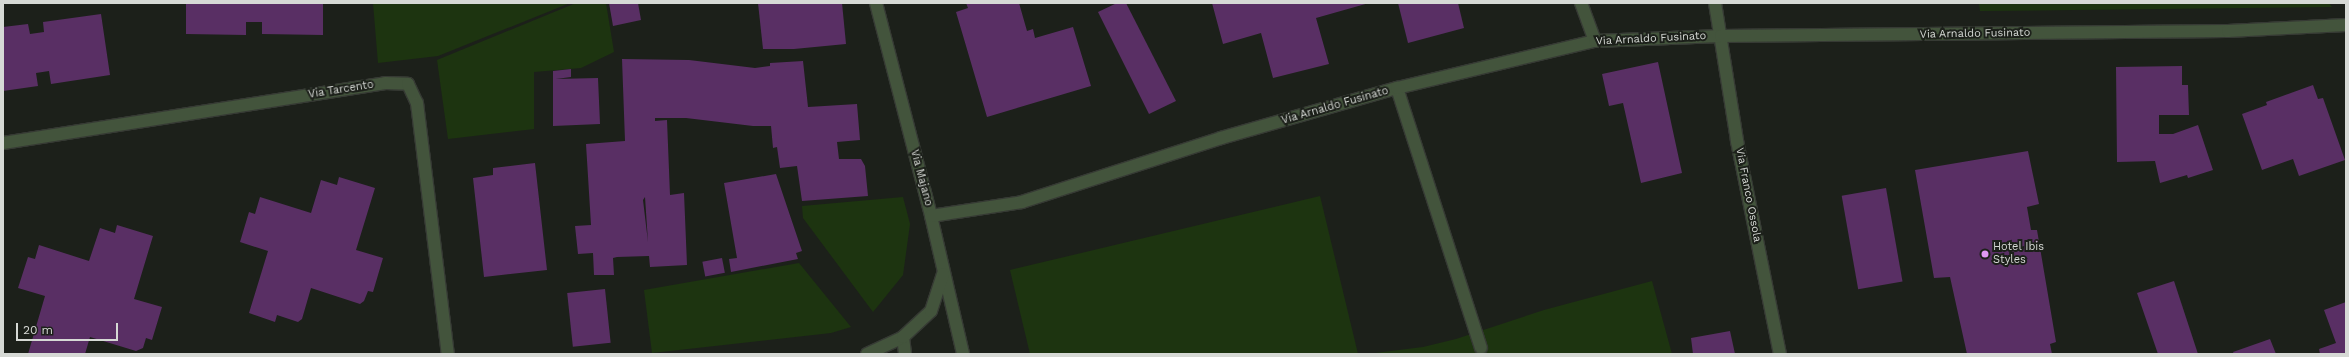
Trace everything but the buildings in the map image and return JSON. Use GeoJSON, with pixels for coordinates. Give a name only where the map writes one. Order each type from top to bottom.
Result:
{"type":"FeatureCollection","features":[{"type":"Feature","properties":{"kind":"street","name":"Via Majano"},"geometry":{"type":"LineString","coordinates":[[876,3],[931,216],[963,354]]}},
{"type":"Feature","properties":{"kind":"street"},"geometry":{"type":"LineString","coordinates":[[1581,3],[1595,41]]}},
{"type":"Feature","properties":{"kind":"street","name":"Via Franco Ossola"},"geometry":{"type":"LineString","coordinates":[[1715,3],[1737,141],[1780,354]]}},
{"type":"Feature","properties":{"kind":"street","name":"Via Arnaldo Fusinato"},"geometry":{"type":"LineString","coordinates":[[931,216],[1022,202],[1221,138],[1397,88],[1595,41],[1721,36],[2228,31],[2346,25]]}},
{"type":"Feature","properties":{"kind":"street","name":"Via Tarcento"},"geometry":{"type":"LineString","coordinates":[[3,142],[385,83],[408,84],[416,104],[448,354]]}},
{"type":"Feature","properties":{"kind":"street"},"geometry":{"type":"LineString","coordinates":[[1397,88],[1481,348]]}},
{"type":"Feature","properties":{"kind":"street"},"geometry":{"type":"LineString","coordinates":[[867,354],[903,337],[931,311],[944,273]]}},
{"type":"Feature","properties":{"kind":"street"},"geometry":{"type":"LineString","coordinates":[[903,337],[905,354]]}},
{"type":"Feature","properties":{"kind":"green space"},"geometry":{"type":"Polygon","coordinates":[[[373,3],[570,3],[438,56],[378,63],[373,3]]]}},
{"type":"Feature","properties":{"kind":"green space"},"geometry":{"type":"Polygon","coordinates":[[[576,3],[606,3],[614,52],[581,68],[534,72],[534,129],[448,139],[437,60],[576,3]]]}},
{"type":"Feature","properties":{"kind":"green space"},"geometry":{"type":"Polygon","coordinates":[[[1979,3],[2329,3],[2332,7],[1980,11],[1979,3]]]}},
{"type":"Feature","properties":{"kind":"green space"},"geometry":{"type":"Polygon","coordinates":[[[1320,196],[1358,354],[1030,354],[1010,270],[1320,196]]]}},
{"type":"Feature","properties":{"kind":"green space"},"geometry":{"type":"Polygon","coordinates":[[[903,197],[910,224],[903,275],[873,312],[803,218],[802,206],[903,197]]]}},
{"type":"Feature","properties":{"kind":"green space"},"geometry":{"type":"Polygon","coordinates":[[[799,263],[851,327],[831,333],[652,353],[644,290],[799,263]]]}},
{"type":"Feature","properties":{"kind":"green space"},"geometry":{"type":"Polygon","coordinates":[[[1652,281],[1672,354],[1367,354],[1423,347],[1456,339],[1544,310],[1652,281]]]}},
{"type":"Feature","properties":{"kind":"place","name":"Hotel Ibis Styles"},"geometry":{"type":"Point","coordinates":[1985,254]}}]}
